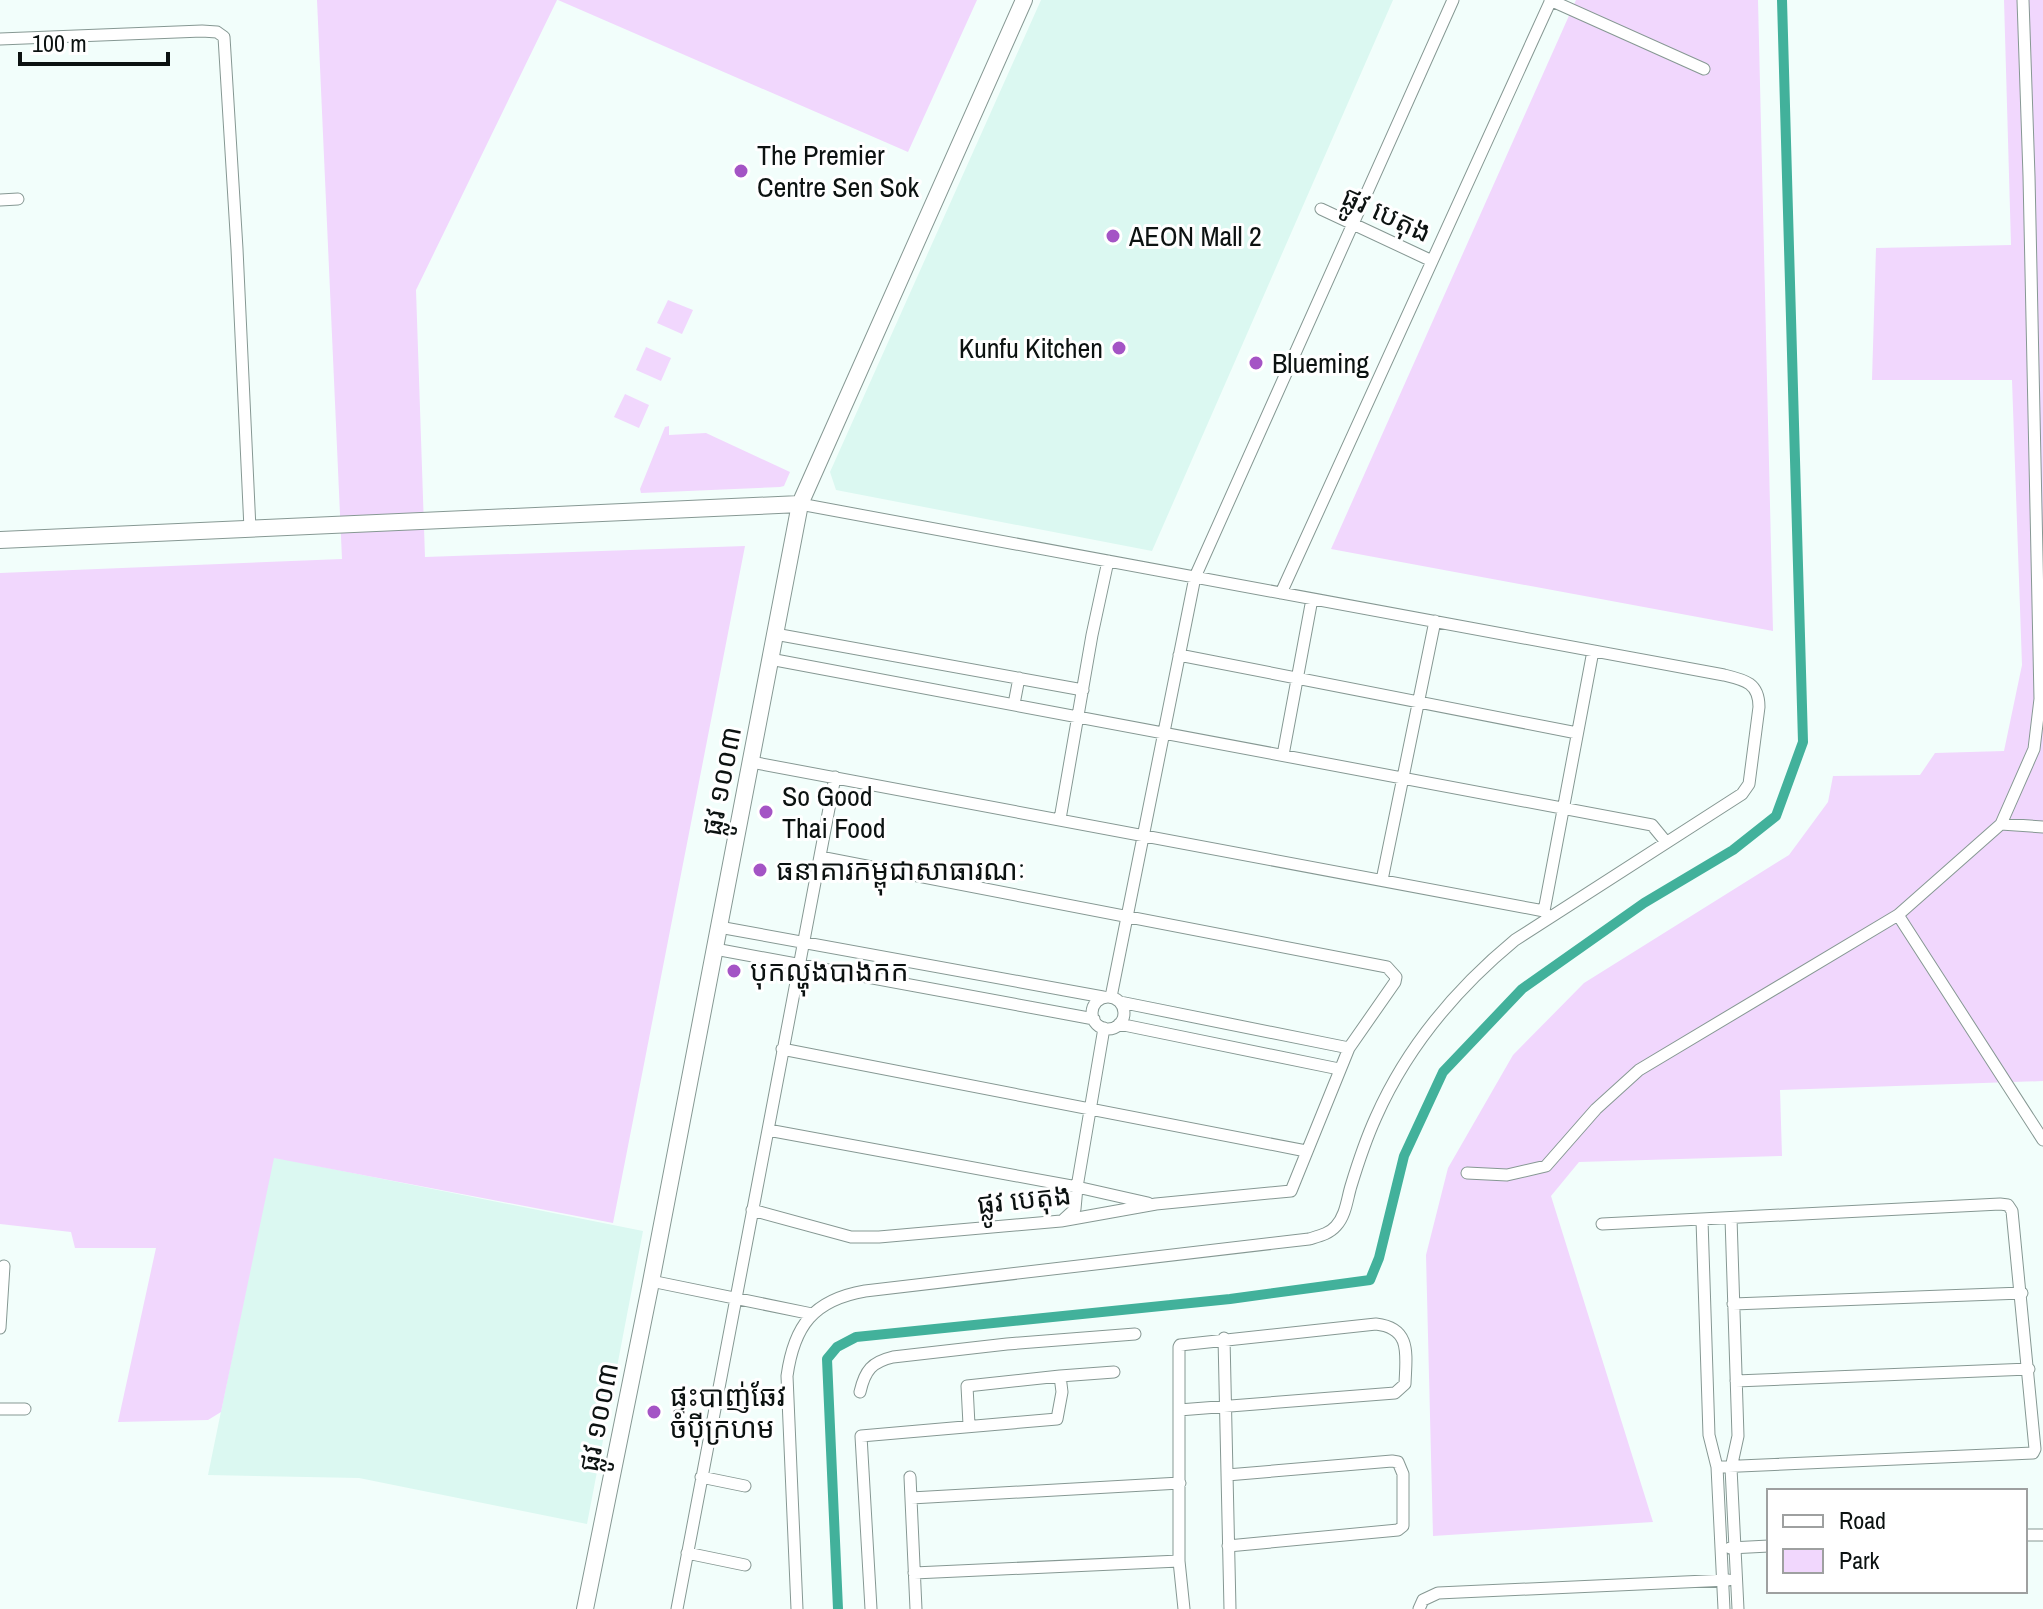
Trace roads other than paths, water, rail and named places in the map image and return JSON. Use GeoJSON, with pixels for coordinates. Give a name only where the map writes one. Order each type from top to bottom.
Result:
{"type":"FeatureCollection","features":[{"type":"Feature","properties":{"kind":"main road","name":"ផ្លូវ ១០០៣"},"geometry":{"type":"LineString","coordinates":[[585,1609],[800,504],[1024,0]]}},
{"type":"Feature","properties":{"kind":"main road"},"geometry":{"type":"LineString","coordinates":[[0,540],[800,504]]}},
{"type":"Feature","properties":{"kind":"street"},"geometry":{"type":"LineString","coordinates":[[1112,999],[1195,577],[1453,0]]}},
{"type":"Feature","properties":{"kind":"street"},"geometry":{"type":"LineString","coordinates":[[1281,593],[1551,0],[1704,69]]}},
{"type":"Feature","properties":{"kind":"street"},"geometry":{"type":"LineString","coordinates":[[1467,1173],[1507,1175],[1546,1166],[1596,1109],[1639,1070],[1898,915],[2001,824],[2034,749],[2040,699],[2038,496],[2023,0]]}},
{"type":"Feature","properties":{"kind":"street"},"geometry":{"type":"LineString","coordinates":[[0,39],[202,31],[217,32],[224,37],[250,529]]}},
{"type":"Feature","properties":{"kind":"street"},"geometry":{"type":"LineString","coordinates":[[2029,176],[2043,171]]}},
{"type":"Feature","properties":{"kind":"street"},"geometry":{"type":"LineString","coordinates":[[0,200],[18,199]]}},
{"type":"Feature","properties":{"kind":"street","name":"ផ្លូវ បេតុង"},"geometry":{"type":"LineString","coordinates":[[1321,209],[1432,261]]}},
{"type":"Feature","properties":{"kind":"street"},"geometry":{"type":"LineString","coordinates":[[797,1609],[787,1376],[793,1345],[812,1314],[832,1299],[865,1291],[1309,1239],[1333,1229],[1344,1213],[1376,1117],[1416,1046],[1451,1001],[1484,966],[1546,914],[1742,794],[1749,784],[1759,695],[1747,681],[800,504]]}},
{"type":"Feature","properties":{"kind":"street"},"geometry":{"type":"LineString","coordinates":[[1060,819],[1108,561]]}},
{"type":"Feature","properties":{"kind":"street"},"geometry":{"type":"LineString","coordinates":[[1283,755],[1312,599]]}},
{"type":"Feature","properties":{"kind":"street"},"geometry":{"type":"LineString","coordinates":[[1382,880],[1435,621]]}},
{"type":"Feature","properties":{"kind":"street"},"geometry":{"type":"LineString","coordinates":[[775,634],[1083,690]]}},
{"type":"Feature","properties":{"kind":"street"},"geometry":{"type":"LineString","coordinates":[[1546,914],[1593,651]]}},
{"type":"Feature","properties":{"kind":"street"},"geometry":{"type":"LineString","coordinates":[[1179,655],[1577,733]]}},
{"type":"Feature","properties":{"kind":"street"},"geometry":{"type":"LineString","coordinates":[[770,659],[1652,825],[1666,842]]}},
{"type":"Feature","properties":{"kind":"street"},"geometry":{"type":"LineString","coordinates":[[1014,704],[1019,678]]}},
{"type":"Feature","properties":{"kind":"street"},"geometry":{"type":"LineString","coordinates":[[751,762],[1382,880],[1546,914]]}},
{"type":"Feature","properties":{"kind":"street"},"geometry":{"type":"LineString","coordinates":[[677,1609],[835,777]]}},
{"type":"Feature","properties":{"kind":"street"},"geometry":{"type":"LineString","coordinates":[[2001,824],[2043,827]]}},
{"type":"Feature","properties":{"kind":"street"},"geometry":{"type":"LineString","coordinates":[[782,1049],[1306,1151],[1349,1048],[1393,988],[1396,977],[1387,967],[820,857]]}},
{"type":"Feature","properties":{"kind":"street"},"geometry":{"type":"LineString","coordinates":[[1898,915],[2043,1140]]}},
{"type":"Feature","properties":{"kind":"street"},"geometry":{"type":"LineString","coordinates":[[719,927],[1112,999],[1349,1048]]}},
{"type":"Feature","properties":{"kind":"street"},"geometry":{"type":"LineString","coordinates":[[715,949],[1110,1028],[1119,1024],[1339,1069]]}},
{"type":"Feature","properties":{"kind":"street"},"geometry":{"type":"LineString","coordinates":[[1061,1221],[1075,1209],[1091,1107],[1099,1024],[1093,1006],[1112,999]]}},
{"type":"Feature","properties":{"kind":"street"},"geometry":{"type":"LineString","coordinates":[[1112,999],[1124,1011],[1119,1024]]}},
{"type":"Feature","properties":{"kind":"street"},"geometry":{"type":"LineString","coordinates":[[768,1130],[1156,1204]]}},
{"type":"Feature","properties":{"kind":"street","name":"ផ្លូវ បេតុង"},"geometry":{"type":"LineString","coordinates":[[752,1210],[851,1237],[1061,1221],[1156,1204],[1291,1191],[1306,1151]]}},
{"type":"Feature","properties":{"kind":"street"},"geometry":{"type":"LineString","coordinates":[[1602,1224],[2004,1204],[2012,1211],[2029,1369],[2033,1453],[1717,1467]]}},
{"type":"Feature","properties":{"kind":"street"},"geometry":{"type":"LineString","coordinates":[[1731,1218],[1738,1436],[1731,1468],[1738,1609]]}},
{"type":"Feature","properties":{"kind":"street"},"geometry":{"type":"LineString","coordinates":[[1702,1220],[1709,1435],[1717,1467],[1724,1609]]}},
{"type":"Feature","properties":{"kind":"street"},"geometry":{"type":"LineString","coordinates":[[0,1328],[4,1266]]}},
{"type":"Feature","properties":{"kind":"street"},"geometry":{"type":"LineString","coordinates":[[651,1281],[812,1314]]}},
{"type":"Feature","properties":{"kind":"street"},"geometry":{"type":"LineString","coordinates":[[1733,1304],[2022,1293]]}},
{"type":"Feature","properties":{"kind":"street"},"geometry":{"type":"LineString","coordinates":[[1179,1410],[1395,1393],[1405,1384],[1404,1340],[1401,1334],[1383,1325],[1224,1338],[1180,1345],[1179,1410],[1179,1561],[1184,1609]]}},
{"type":"Feature","properties":{"kind":"street"},"geometry":{"type":"LineString","coordinates":[[860,1392],[864,1372],[877,1361],[893,1357],[1135,1334]]}},
{"type":"Feature","properties":{"kind":"street"},"geometry":{"type":"LineString","coordinates":[[1224,1338],[1230,1609]]}},
{"type":"Feature","properties":{"kind":"street"},"geometry":{"type":"LineString","coordinates":[[1736,1381],[2029,1369]]}},
{"type":"Feature","properties":{"kind":"street"},"geometry":{"type":"LineString","coordinates":[[969,1425],[967,1386],[1114,1372]]}},
{"type":"Feature","properties":{"kind":"street"},"geometry":{"type":"LineString","coordinates":[[871,1609],[861,1436],[1057,1419],[1062,1392],[1060,1376]]}},
{"type":"Feature","properties":{"kind":"street"},"geometry":{"type":"LineString","coordinates":[[0,1409],[25,1409]]}},
{"type":"Feature","properties":{"kind":"street"},"geometry":{"type":"LineString","coordinates":[[1227,1475],[1392,1461],[1402,1468],[1403,1474],[1403,1526],[1398,1530],[1228,1546]]}},
{"type":"Feature","properties":{"kind":"street"},"geometry":{"type":"LineString","coordinates":[[701,1477],[745,1486]]}},
{"type":"Feature","properties":{"kind":"street"},"geometry":{"type":"LineString","coordinates":[[910,1477],[916,1609]]}},
{"type":"Feature","properties":{"kind":"street"},"geometry":{"type":"LineString","coordinates":[[911,1498],[1180,1483]]}},
{"type":"Feature","properties":{"kind":"street"},"geometry":{"type":"LineString","coordinates":[[1721,1548],[1767,1546]]}},
{"type":"Feature","properties":{"kind":"street"},"geometry":{"type":"LineString","coordinates":[[687,1553],[745,1565]]}},
{"type":"Feature","properties":{"kind":"street"},"geometry":{"type":"LineString","coordinates":[[914,1573],[1179,1561]]}},
{"type":"Feature","properties":{"kind":"street"},"geometry":{"type":"LineString","coordinates":[[1419,1609],[1423,1600],[1438,1593],[1736,1580]]}},
{"type":"Feature","properties":{"kind":"waterway"},"geometry":{"type":"LineString","coordinates":[[838,1609],[827,1359],[837,1347],[856,1337],[1230,1299],[1370,1280],[1379,1258],[1404,1156],[1443,1072],[1522,989],[1644,903],[1733,850],[1776,816],[1803,742],[1782,0]]}},
{"type":"Feature","properties":{"kind":"place","name":"The Premier Centre Sen Sok"},"geometry":{"type":"Point","coordinates":[741,171]}},
{"type":"Feature","properties":{"kind":"place","name":"AEON Mall 2"},"geometry":{"type":"Point","coordinates":[1113,236]}},
{"type":"Feature","properties":{"kind":"place","name":"Kunfu Kitchen"},"geometry":{"type":"Point","coordinates":[1119,348]}},
{"type":"Feature","properties":{"kind":"place","name":"Blueming"},"geometry":{"type":"Point","coordinates":[1256,363]}},
{"type":"Feature","properties":{"kind":"place","name":"So Good Thai Food"},"geometry":{"type":"Point","coordinates":[766,812]}},
{"type":"Feature","properties":{"kind":"place","name":"ធនាគារកម្ពុជាសាធារណៈ"},"geometry":{"type":"Point","coordinates":[760,870]}},
{"type":"Feature","properties":{"kind":"place","name":"បុកល្ហុងបាងកក"},"geometry":{"type":"Point","coordinates":[734,971]}},
{"type":"Feature","properties":{"kind":"place","name":"ផ្ទះបាញ់ឆែវ ចំប៉ីក្រហម"},"geometry":{"type":"Point","coordinates":[654,1412]}}]}
